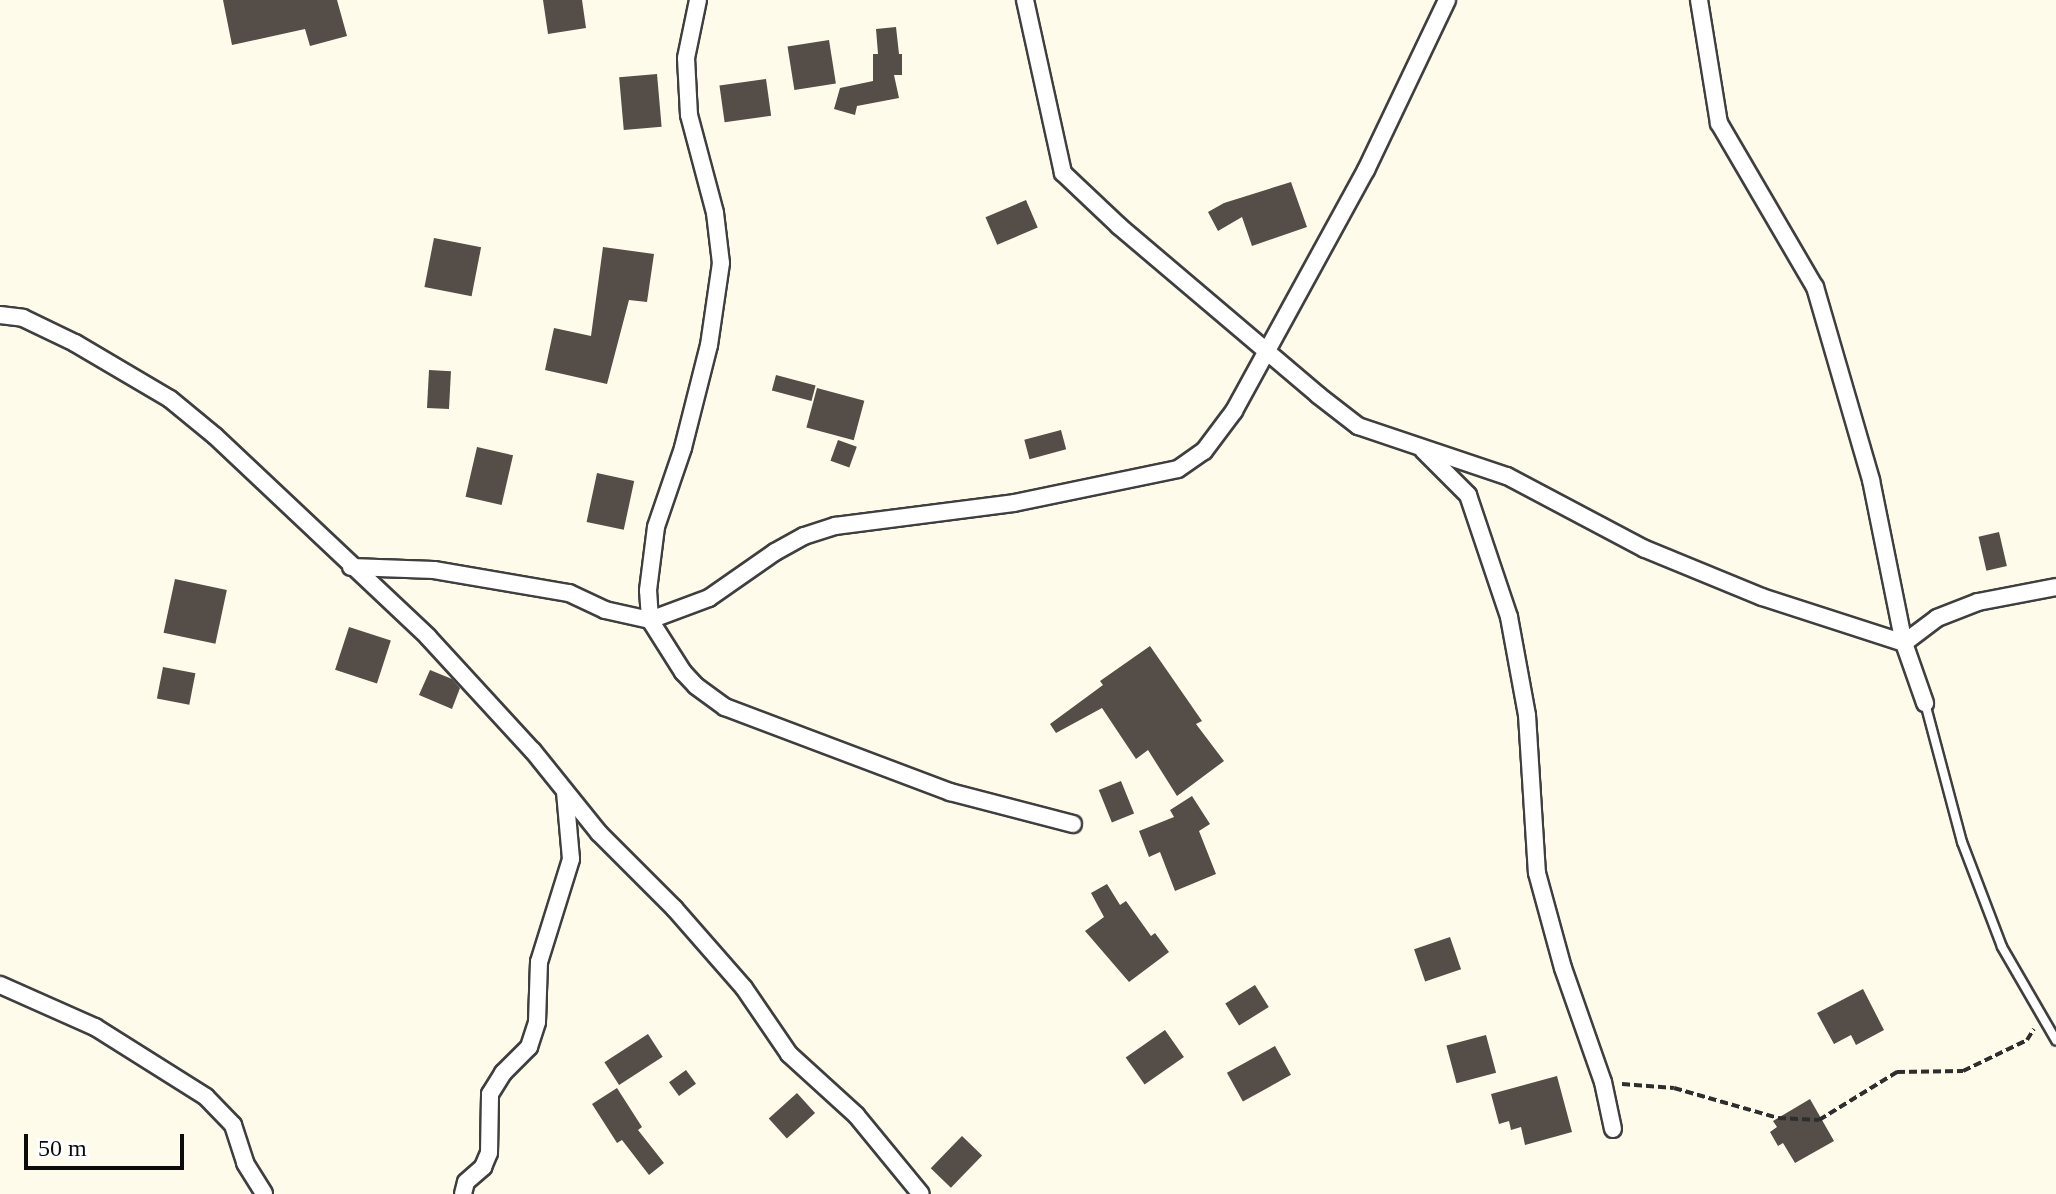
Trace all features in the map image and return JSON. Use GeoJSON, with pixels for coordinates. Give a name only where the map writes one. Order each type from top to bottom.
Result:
{"type":"FeatureCollection","features":[{"type":"Feature","properties":{"kind":"street"},"geometry":{"type":"LineString","coordinates":[[698,0],[686,58],[689,115],[715,213],[721,263],[709,345],[683,448],[656,527],[648,590],[650,620],[690,679],[725,707],[950,792],[1073,824]]}},
{"type":"Feature","properties":{"kind":"street"},"geometry":{"type":"LineString","coordinates":[[1025,0],[1063,173],[1119,226],[1358,426],[1507,476],[1645,549],[1733,585],[1904,643]]}},
{"type":"Feature","properties":{"kind":"street"},"geometry":{"type":"LineString","coordinates":[[351,567],[434,570],[569,593],[605,610],[650,620],[709,598],[775,552],[804,536],[835,526],[1014,503],[1178,469],[1204,451],[1234,411],[1366,170],[1447,0]]}},
{"type":"Feature","properties":{"kind":"street"},"geometry":{"type":"LineString","coordinates":[[1699,0],[1719,123],[1815,287],[1878,510],[1904,643],[1925,703]]}},
{"type":"Feature","properties":{"kind":"street"},"geometry":{"type":"LineString","coordinates":[[0,315],[23,318],[75,343],[170,399],[215,436],[428,637],[599,833],[674,908],[744,988],[789,1054],[856,1115],[921,1194]]}},
{"type":"Feature","properties":{"kind":"street"},"geometry":{"type":"LineString","coordinates":[[1420,447],[1468,495],[1509,617],[1527,715],[1537,873],[1563,968],[1603,1082],[1613,1129]]}},
{"type":"Feature","properties":{"kind":"street"},"geometry":{"type":"LineString","coordinates":[[1904,643],[1937,618],[1978,602],[2056,587]]}},
{"type":"Feature","properties":{"kind":"street"},"geometry":{"type":"LineString","coordinates":[[463,1194],[466,1182],[483,1167],[489,1153],[490,1094],[503,1073],[529,1047],[537,1022],[539,962],[571,859],[565,791]]}},
{"type":"Feature","properties":{"kind":"street"},"geometry":{"type":"LineString","coordinates":[[0,985],[95,1027],[206,1097],[233,1125],[245,1163],[264,1194]]}},
{"type":"Feature","properties":{"kind":"lane"},"geometry":{"type":"LineString","coordinates":[[1925,703],[1962,842],[2002,947],[2056,1040]]}},
{"type":"Feature","properties":{"kind":"path"},"geometry":{"type":"LineString","coordinates":[[1603,1082],[1674,1088],[1778,1118],[1819,1120],[1897,1072],[1963,1071],[2027,1040],[2042,1017]]}},
{"type":"Feature","properties":{"kind":"building"},"geometry":{"type":"Polygon","coordinates":[[[223,0],[337,0],[347,36],[310,46],[305,29],[232,45],[223,0]]]}},
{"type":"Feature","properties":{"kind":"building"},"geometry":{"type":"Polygon","coordinates":[[[543,0],[582,0],[586,28],[548,34],[543,0]]]}},
{"type":"Feature","properties":{"kind":"building"},"geometry":{"type":"Polygon","coordinates":[[[896,27],[899,54],[902,54],[902,75],[894,75],[899,98],[857,106],[855,115],[834,109],[840,88],[873,81],[873,54],[878,54],[876,29],[896,27]]]}},
{"type":"Feature","properties":{"kind":"building"},"geometry":{"type":"Polygon","coordinates":[[[829,40],[836,83],[794,90],[788,47],[829,40]]]}},
{"type":"Feature","properties":{"kind":"building"},"geometry":{"type":"Polygon","coordinates":[[[657,74],[662,127],[624,130],[619,77],[657,74]]]}},
{"type":"Feature","properties":{"kind":"building"},"geometry":{"type":"Polygon","coordinates":[[[766,79],[771,116],[725,122],[719,86],[766,79]]]}},
{"type":"Feature","properties":{"kind":"building"},"geometry":{"type":"Polygon","coordinates":[[[1291,182],[1307,227],[1252,246],[1242,217],[1218,231],[1208,212],[1224,203],[1291,182]]]}},
{"type":"Feature","properties":{"kind":"building"},"geometry":{"type":"Polygon","coordinates":[[[1026,200],[1038,228],[997,245],[985,217],[1026,200]]]}},
{"type":"Feature","properties":{"kind":"building"},"geometry":{"type":"Polygon","coordinates":[[[434,238],[481,247],[472,296],[424,287],[434,238]]]}},
{"type":"Feature","properties":{"kind":"building"},"geometry":{"type":"Polygon","coordinates":[[[603,247],[654,254],[647,302],[629,300],[607,384],[545,370],[554,328],[591,336],[603,247]]]}},
{"type":"Feature","properties":{"kind":"building"},"geometry":{"type":"Polygon","coordinates":[[[429,370],[451,371],[449,409],[427,408],[429,370]]]}},
{"type":"Feature","properties":{"kind":"building"},"geometry":{"type":"Polygon","coordinates":[[[776,375],[816,386],[811,401],[772,390],[776,375]]]}},
{"type":"Feature","properties":{"kind":"building"},"geometry":{"type":"Polygon","coordinates":[[[817,388],[864,401],[854,440],[806,428],[817,388]]]}},
{"type":"Feature","properties":{"kind":"building"},"geometry":{"type":"Polygon","coordinates":[[[1061,430],[1066,449],[1029,459],[1024,440],[1061,430]]]}},
{"type":"Feature","properties":{"kind":"building"},"geometry":{"type":"Polygon","coordinates":[[[838,440],[857,447],[849,468],[830,461],[838,440]]]}},
{"type":"Feature","properties":{"kind":"building"},"geometry":{"type":"Polygon","coordinates":[[[477,447],[513,455],[502,505],[466,497],[477,447]]]}},
{"type":"Feature","properties":{"kind":"building"},"geometry":{"type":"Polygon","coordinates":[[[597,473],[634,481],[624,530],[587,522],[597,473]]]}},
{"type":"Feature","properties":{"kind":"building"},"geometry":{"type":"Polygon","coordinates":[[[1999,532],[2007,566],[1986,571],[1979,537],[1999,532]]]}},
{"type":"Feature","properties":{"kind":"building"},"geometry":{"type":"Polygon","coordinates":[[[175,579],[227,590],[215,644],[164,633],[175,579]]]}},
{"type":"Feature","properties":{"kind":"building"},"geometry":{"type":"Polygon","coordinates":[[[349,627],[391,641],[377,683],[335,670],[349,627]]]}},
{"type":"Feature","properties":{"kind":"building"},"geometry":{"type":"Polygon","coordinates":[[[1150,646],[1202,721],[1196,724],[1224,761],[1177,796],[1148,750],[1136,759],[1102,708],[1056,733],[1050,724],[1103,685],[1100,681],[1150,646]]]}},
{"type":"Feature","properties":{"kind":"building"},"geometry":{"type":"Polygon","coordinates":[[[163,667],[195,673],[189,705],[157,698],[163,667]]]}},
{"type":"Feature","properties":{"kind":"building"},"geometry":{"type":"Polygon","coordinates":[[[430,670],[452,679],[460,688],[452,709],[419,695],[430,670]]]}},
{"type":"Feature","properties":{"kind":"building"},"geometry":{"type":"Polygon","coordinates":[[[1121,781],[1134,813],[1112,822],[1099,790],[1121,781]]]}},
{"type":"Feature","properties":{"kind":"building"},"geometry":{"type":"Polygon","coordinates":[[[1192,796],[1210,824],[1199,831],[1216,874],[1175,891],[1160,852],[1149,857],[1139,831],[1174,817],[1170,810],[1192,796]]]}},
{"type":"Feature","properties":{"kind":"building"},"geometry":{"type":"Polygon","coordinates":[[[1107,884],[1120,905],[1126,901],[1151,936],[1155,933],[1169,952],[1129,982],[1085,931],[1104,917],[1091,893],[1107,884]]]}},
{"type":"Feature","properties":{"kind":"building"},"geometry":{"type":"Polygon","coordinates":[[[1450,937],[1461,969],[1425,982],[1414,949],[1450,937]]]}},
{"type":"Feature","properties":{"kind":"building"},"geometry":{"type":"Polygon","coordinates":[[[1255,985],[1269,1007],[1239,1026],[1225,1004],[1255,985]]]}},
{"type":"Feature","properties":{"kind":"building"},"geometry":{"type":"Polygon","coordinates":[[[1863,989],[1884,1030],[1856,1045],[1851,1035],[1834,1044],[1817,1013],[1863,989]]]}},
{"type":"Feature","properties":{"kind":"building"},"geometry":{"type":"Polygon","coordinates":[[[1165,1030],[1184,1057],[1145,1085],[1126,1058],[1165,1030]]]}},
{"type":"Feature","properties":{"kind":"building"},"geometry":{"type":"Polygon","coordinates":[[[648,1034],[663,1057],[619,1085],[604,1062],[648,1034]]]}},
{"type":"Feature","properties":{"kind":"building"},"geometry":{"type":"Polygon","coordinates":[[[1486,1035],[1496,1073],[1456,1083],[1446,1046],[1486,1035]]]}},
{"type":"Feature","properties":{"kind":"building"},"geometry":{"type":"Polygon","coordinates":[[[1275,1046],[1291,1075],[1243,1102],[1227,1073],[1275,1046]]]}},
{"type":"Feature","properties":{"kind":"building"},"geometry":{"type":"Polygon","coordinates":[[[686,1070],[696,1084],[679,1096],[669,1082],[686,1070]]]}},
{"type":"Feature","properties":{"kind":"building"},"geometry":{"type":"Polygon","coordinates":[[[1557,1076],[1572,1132],[1525,1145],[1521,1127],[1511,1130],[1509,1121],[1499,1124],[1491,1094],[1557,1076]]]}},
{"type":"Feature","properties":{"kind":"building"},"geometry":{"type":"Polygon","coordinates":[[[617,1088],[642,1127],[638,1130],[664,1163],[649,1175],[622,1140],[617,1143],[592,1104],[617,1088]]]}},
{"type":"Feature","properties":{"kind":"building"},"geometry":{"type":"Polygon","coordinates":[[[797,1093],[815,1113],[787,1138],[769,1118],[797,1093]]]}},
{"type":"Feature","properties":{"kind":"building"},"geometry":{"type":"Polygon","coordinates":[[[1810,1099],[1834,1141],[1795,1163],[1783,1143],[1778,1146],[1770,1132],[1777,1127],[1773,1121],[1810,1099]]]}},
{"type":"Feature","properties":{"kind":"building"},"geometry":{"type":"Polygon","coordinates":[[[962,1136],[982,1155],[951,1188],[931,1168],[962,1136]]]}}]}
